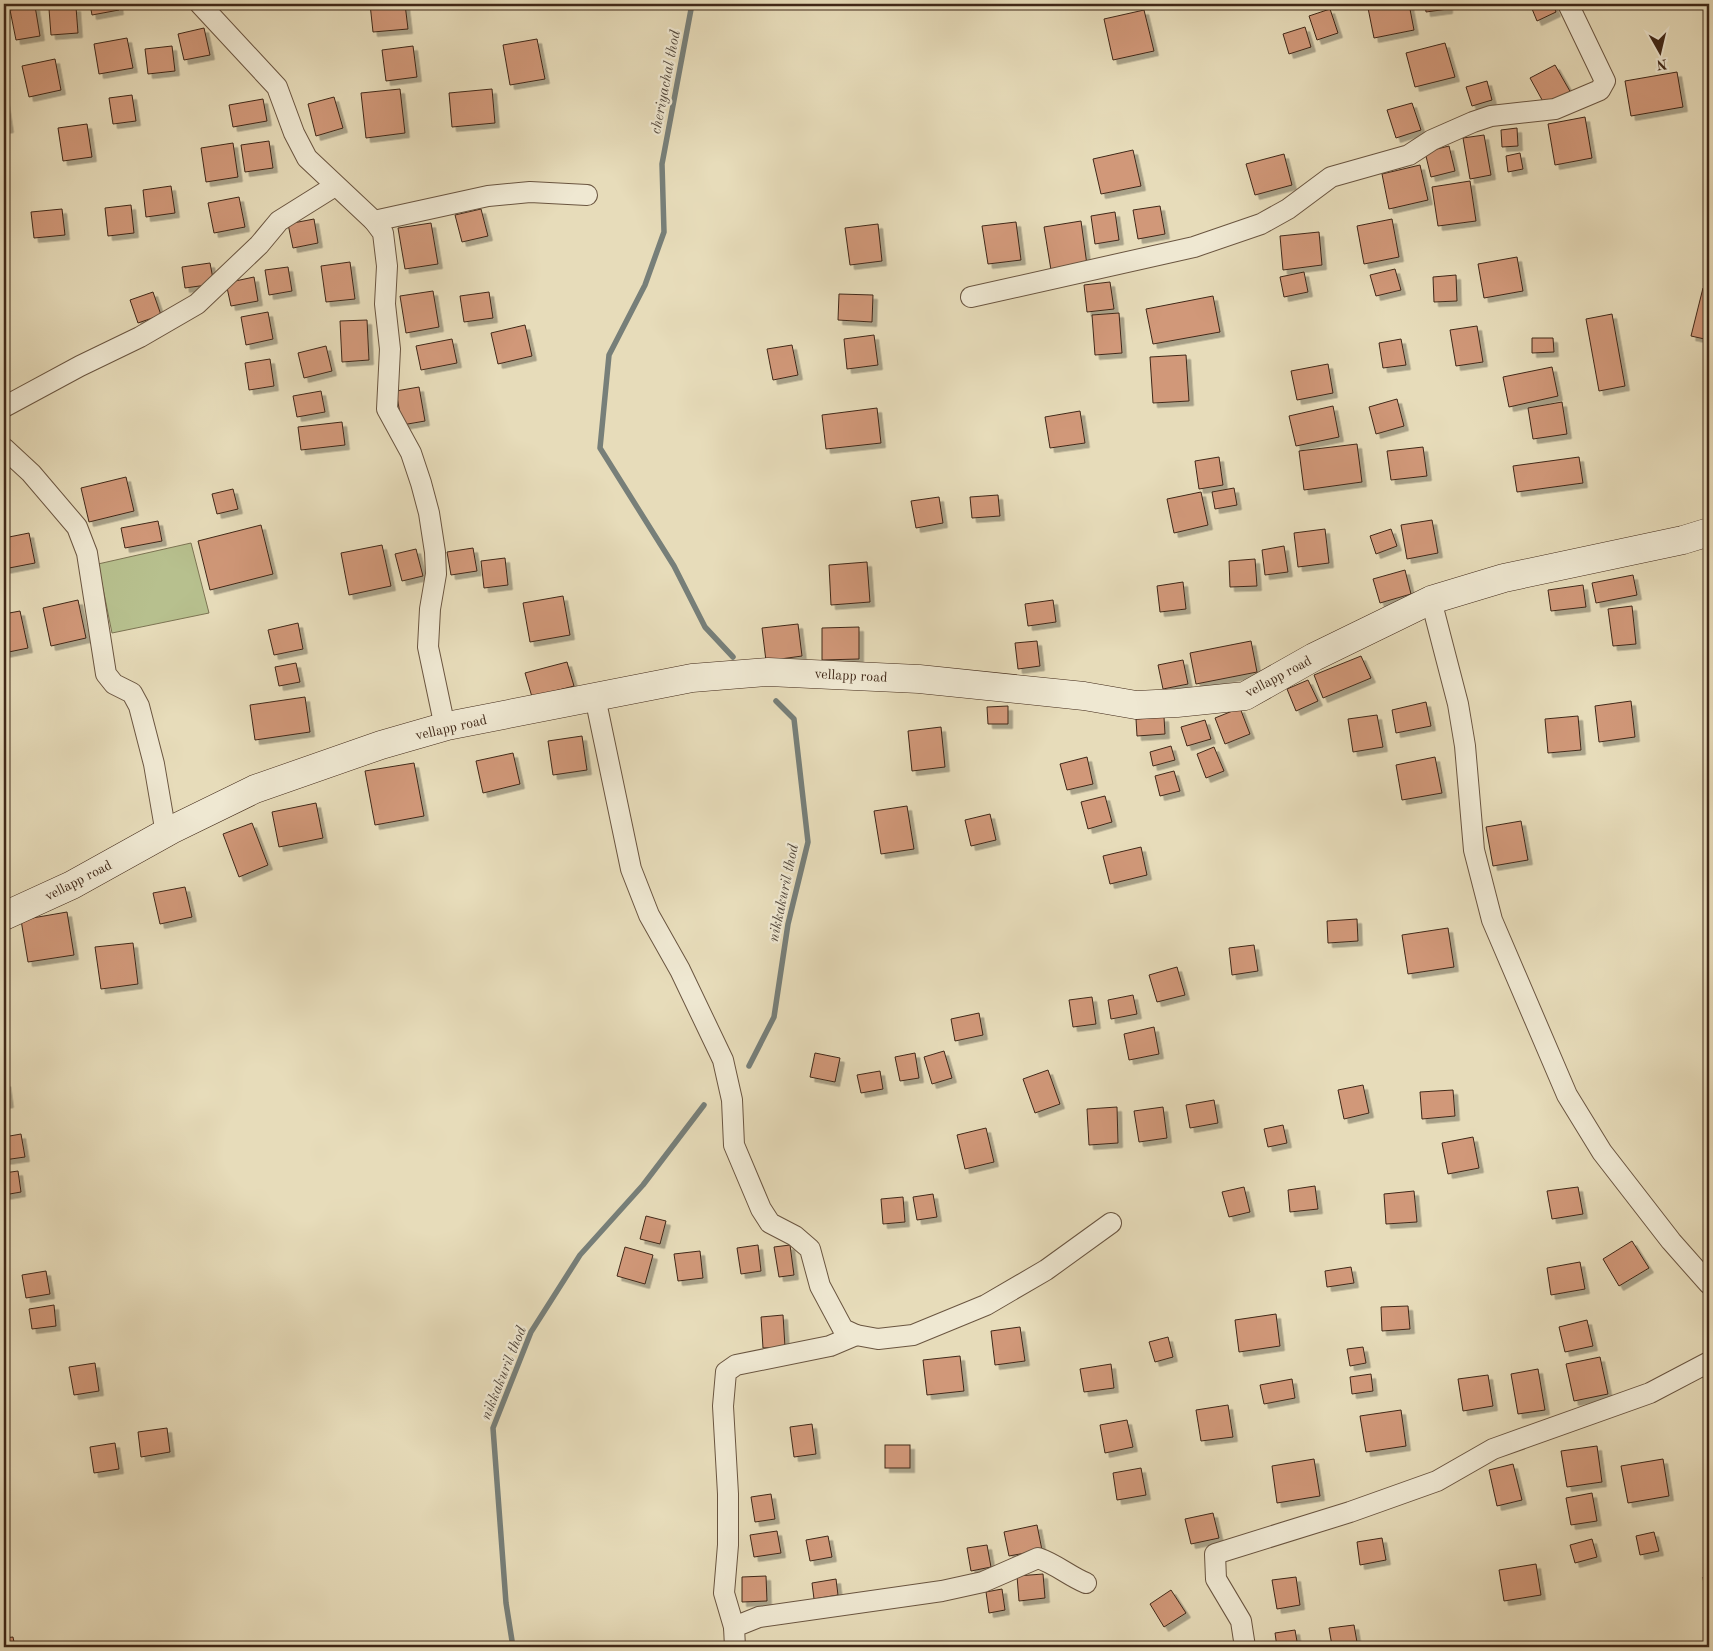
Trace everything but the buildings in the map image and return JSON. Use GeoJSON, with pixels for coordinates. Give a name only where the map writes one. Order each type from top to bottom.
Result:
{"type":"FeatureCollection","features":[{"type":"Feature","properties":{"kind":"main road","name":"vellapp road"},"geometry":{"type":"LineString","coordinates":[[4,916],[72,885],[255,789],[381,745],[447,726],[692,678],[768,672],[920,679],[1084,696],[1136,704],[1177,704],[1245,696],[1314,657],[1431,600],[1504,578],[1683,540],[1709,532]]}},
{"type":"Feature","properties":{"kind":"street"},"geometry":{"type":"LineString","coordinates":[[200,4],[277,87],[294,133],[307,158],[374,221],[383,233],[387,266],[385,304],[390,349],[387,409],[411,454],[429,513],[436,574],[430,609],[428,647],[443,718],[447,726]]}},
{"type":"Feature","properties":{"kind":"street"},"geometry":{"type":"LineString","coordinates":[[971,297],[1194,248],[1261,224],[1288,209],[1331,177],[1409,155],[1432,140],[1473,122],[1491,116],[1555,109],[1582,99],[1600,90],[1605,81],[1568,4]]}},
{"type":"Feature","properties":{"kind":"street"},"geometry":{"type":"LineString","coordinates":[[4,406],[140,337],[197,304],[259,245],[279,221],[335,186]]}},
{"type":"Feature","properties":{"kind":"street"},"geometry":{"type":"LineString","coordinates":[[374,221],[488,196],[530,192],[587,195]]}},
{"type":"Feature","properties":{"kind":"street"},"geometry":{"type":"LineString","coordinates":[[4,448],[31,473],[77,527],[87,553],[106,674],[114,684],[132,693],[139,706],[154,764],[166,834]]}},
{"type":"Feature","properties":{"kind":"street"},"geometry":{"type":"LineString","coordinates":[[1431,600],[1458,704],[1465,746],[1474,850],[1492,920],[1567,1095],[1602,1152],[1671,1241],[1709,1284]]}},
{"type":"Feature","properties":{"kind":"street"},"geometry":{"type":"LineString","coordinates":[[596,697],[631,869],[649,915],[680,970],[723,1060],[732,1100],[734,1145],[761,1209],[770,1223],[795,1236],[810,1249],[820,1286],[843,1329],[856,1335],[878,1339],[913,1335],[986,1306],[1046,1270],[1111,1223]]}},
{"type":"Feature","properties":{"kind":"street"},"geometry":{"type":"LineString","coordinates":[[734,1647],[734,1627],[724,1593],[728,1528],[723,1406],[726,1372],[736,1365],[830,1346],[856,1335]]}},
{"type":"Feature","properties":{"kind":"street"},"geometry":{"type":"LineString","coordinates":[[1245,1647],[1241,1621],[1216,1580],[1215,1554],[1350,1512],[1436,1481],[1493,1449],[1650,1393],[1709,1362]]}},
{"type":"Feature","properties":{"kind":"street"},"geometry":{"type":"LineString","coordinates":[[734,1627],[759,1617],[967,1586],[983,1582],[1038,1558],[1053,1563],[1074,1578],[1086,1583]]}},
{"type":"Feature","properties":{"kind":"green space"},"geometry":{"type":"Polygon","coordinates":[[[191,543],[209,613],[112,633],[98,564],[191,543]]]}},
{"type":"Feature","properties":{"kind":"waterway","name":"cheriyachal thod"},"geometry":{"type":"LineString","coordinates":[[692,4],[662,164],[664,232],[645,285],[609,355],[600,448],[674,566],[705,627],[733,657]]}},
{"type":"Feature","properties":{"kind":"waterway","name":"nikkakuril thod"},"geometry":{"type":"LineString","coordinates":[[749,1066],[774,1017],[788,924],[808,842],[794,719],[776,701]]}},
{"type":"Feature","properties":{"kind":"waterway","name":"nikkakuril thod"},"geometry":{"type":"LineString","coordinates":[[513,1647],[506,1603],[493,1428],[531,1332],[580,1255],[643,1185],[704,1105]]}}]}
